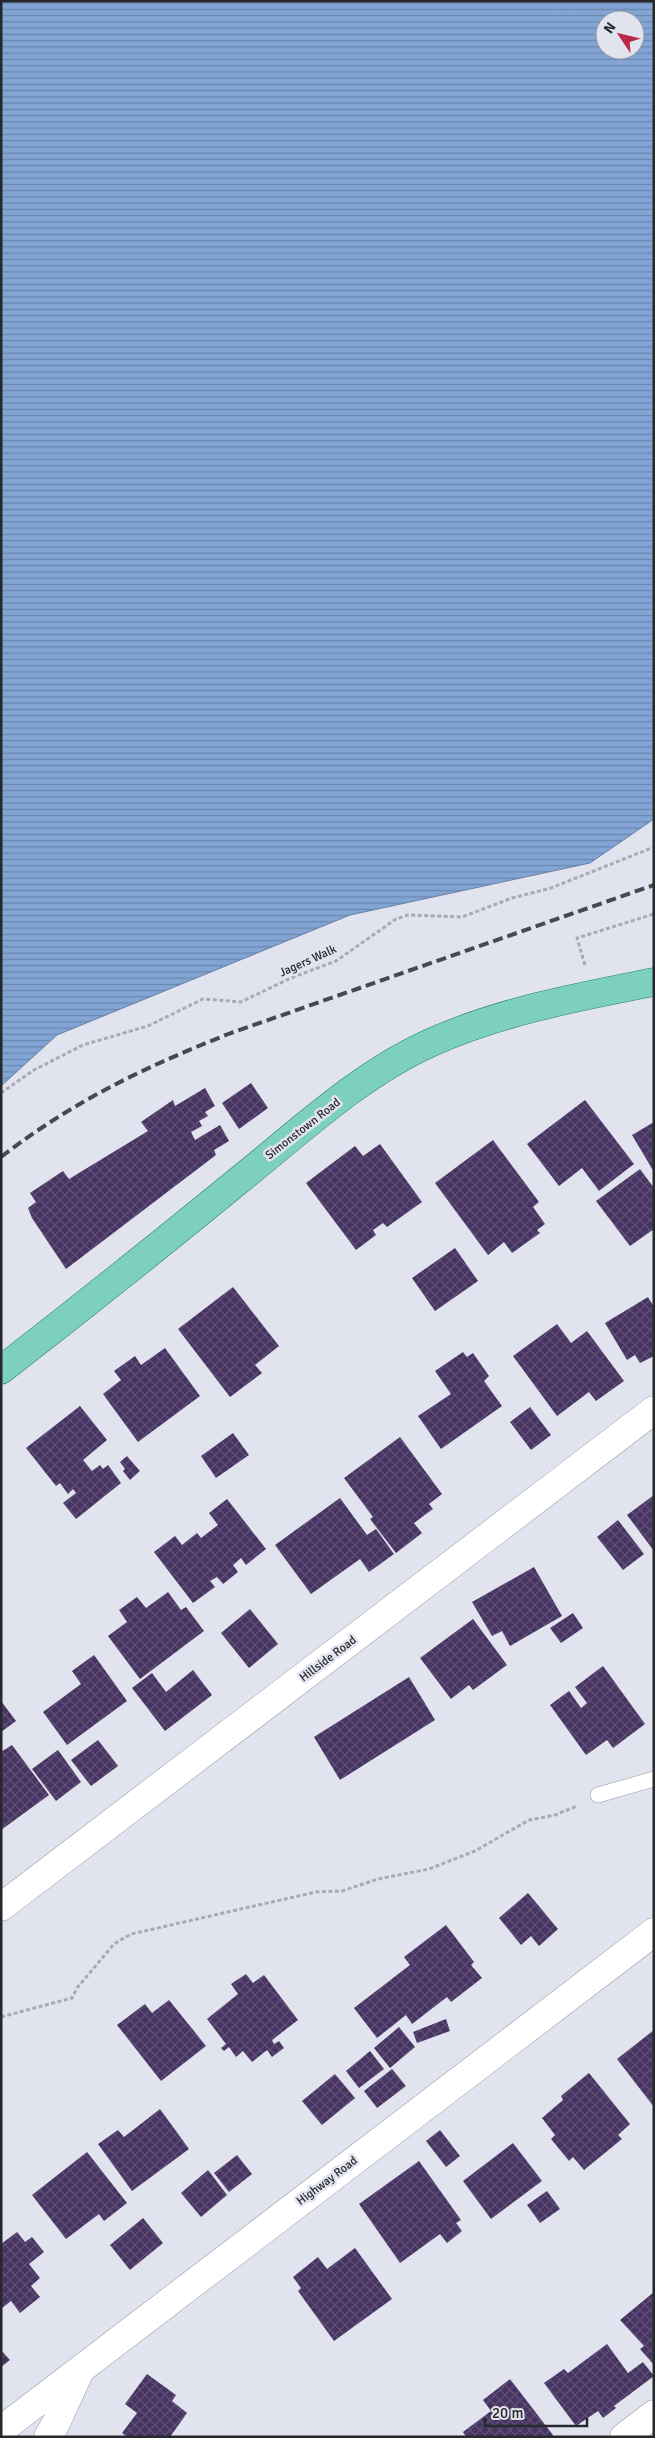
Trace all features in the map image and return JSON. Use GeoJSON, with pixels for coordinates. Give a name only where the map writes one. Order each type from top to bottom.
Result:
{"type":"FeatureCollection","features":[{"type":"Feature","properties":{"kind":"main road","name":"Simonstown Road"},"geometry":{"type":"LineString","coordinates":[[1,1370],[130,1270],[279,1148],[390,1064],[430,1043],[527,1008],[654,982]]}},
{"type":"Feature","properties":{"kind":"street","name":"Hillside Road"},"geometry":{"type":"LineString","coordinates":[[1,1907],[654,1410]]}},
{"type":"Feature","properties":{"kind":"street","name":"Highway Road"},"geometry":{"type":"LineString","coordinates":[[1,2430],[654,1932]]}},
{"type":"Feature","properties":{"kind":"street"},"geometry":{"type":"LineString","coordinates":[[48,2437],[80,2369]]}},
{"type":"Feature","properties":{"kind":"street"},"geometry":{"type":"LineString","coordinates":[[624,2437],[654,2414]]}},
{"type":"Feature","properties":{"kind":"lane"},"geometry":{"type":"LineString","coordinates":[[598,1795],[654,1779]]}},
{"type":"Feature","properties":{"kind":"path","name":"Jagers Walk"},"geometry":{"type":"LineString","coordinates":[[1,1093],[34,1070],[83,1045],[148,1026],[203,999],[241,1002],[291,978],[336,961],[396,919],[408,915],[462,917],[512,898],[551,888],[654,847]]}},
{"type":"Feature","properties":{"kind":"path"},"geometry":{"type":"LineString","coordinates":[[585,966],[577,938],[654,914]]}},
{"type":"Feature","properties":{"kind":"path"},"geometry":{"type":"LineString","coordinates":[[1,2017],[72,1998],[77,1988],[114,1944],[131,1934],[316,1892],[342,1891],[378,1879],[429,1869],[475,1851],[529,1820],[555,1815],[598,1795]]}},
{"type":"Feature","properties":{"kind":"water"},"geometry":{"type":"Polygon","coordinates":[[[1,1],[654,1],[654,819],[590,863],[350,915],[57,1035],[1,1086],[1,1]]]}},
{"type":"Feature","properties":{"kind":"building"},"geometry":{"type":"Polygon","coordinates":[[[251,1083],[268,1108],[239,1129],[222,1103],[251,1083]]]}},
{"type":"Feature","properties":{"kind":"building"},"geometry":{"type":"Polygon","coordinates":[[[205,1088],[215,1106],[205,1112],[208,1116],[199,1121],[202,1126],[191,1132],[195,1140],[220,1125],[229,1141],[214,1150],[216,1155],[66,1269],[32,1218],[28,1208],[36,1202],[30,1193],[63,1171],[69,1179],[148,1131],[141,1122],[173,1100],[175,1106],[205,1088]]]}},
{"type":"Feature","properties":{"kind":"building"},"geometry":{"type":"Polygon","coordinates":[[[585,1100],[634,1164],[599,1191],[582,1168],[559,1186],[527,1144],[585,1100]]]}},
{"type":"Feature","properties":{"kind":"building"},"geometry":{"type":"Polygon","coordinates":[[[654,1122],[654,1172],[632,1135],[654,1122]]]}},
{"type":"Feature","properties":{"kind":"building"},"geometry":{"type":"Polygon","coordinates":[[[493,1140],[539,1202],[533,1207],[545,1224],[537,1230],[540,1233],[512,1253],[504,1242],[488,1255],[435,1183],[493,1140]]]}},
{"type":"Feature","properties":{"kind":"building"},"geometry":{"type":"Polygon","coordinates":[[[380,1144],[422,1202],[387,1227],[383,1223],[373,1230],[376,1235],[356,1250],[306,1183],[355,1146],[363,1156],[380,1144]]]}},
{"type":"Feature","properties":{"kind":"building"},"geometry":{"type":"Polygon","coordinates":[[[640,1169],[654,1188],[654,1229],[630,1246],[596,1201],[640,1169]]]}},
{"type":"Feature","properties":{"kind":"building"},"geometry":{"type":"Polygon","coordinates":[[[455,1248],[478,1281],[435,1311],[412,1278],[455,1248]]]}},
{"type":"Feature","properties":{"kind":"building"},"geometry":{"type":"Polygon","coordinates":[[[233,1287],[279,1346],[255,1365],[262,1373],[230,1397],[178,1329],[233,1287]]]}},
{"type":"Feature","properties":{"kind":"building"},"geometry":{"type":"Polygon","coordinates":[[[648,1297],[654,1307],[654,1356],[640,1363],[635,1355],[627,1360],[605,1323],[648,1297]]]}},
{"type":"Feature","properties":{"kind":"building"},"geometry":{"type":"Polygon","coordinates":[[[557,1324],[571,1343],[587,1331],[624,1381],[596,1401],[589,1392],[557,1416],[513,1356],[557,1324]]]}},
{"type":"Feature","properties":{"kind":"building"},"geometry":{"type":"Polygon","coordinates":[[[165,1348],[200,1396],[138,1442],[103,1394],[121,1380],[114,1371],[135,1356],[141,1365],[165,1348]]]}},
{"type":"Feature","properties":{"kind":"building"},"geometry":{"type":"Polygon","coordinates":[[[463,1352],[467,1357],[473,1353],[489,1376],[484,1381],[502,1406],[441,1449],[418,1416],[451,1394],[435,1371],[463,1352]]]}},
{"type":"Feature","properties":{"kind":"building"},"geometry":{"type":"Polygon","coordinates":[[[80,1406],[107,1440],[83,1460],[92,1471],[100,1465],[103,1469],[108,1465],[121,1483],[76,1519],[63,1503],[76,1493],[73,1489],[68,1494],[60,1483],[56,1486],[26,1448],[80,1406]]]}},
{"type":"Feature","properties":{"kind":"building"},"geometry":{"type":"Polygon","coordinates":[[[530,1407],[551,1435],[531,1450],[510,1422],[530,1407]]]}},
{"type":"Feature","properties":{"kind":"building"},"geometry":{"type":"Polygon","coordinates":[[[233,1433],[249,1455],[216,1478],[201,1456],[233,1433]]]}},
{"type":"Feature","properties":{"kind":"building"},"geometry":{"type":"Polygon","coordinates":[[[400,1437],[442,1494],[429,1504],[433,1509],[414,1523],[422,1533],[396,1553],[370,1519],[373,1517],[344,1478],[400,1437]]]}},
{"type":"Feature","properties":{"kind":"building"},"geometry":{"type":"Polygon","coordinates":[[[127,1456],[140,1471],[130,1480],[123,1471],[125,1469],[120,1462],[127,1456]]]}},
{"type":"Feature","properties":{"kind":"building"},"geometry":{"type":"Polygon","coordinates":[[[654,1495],[654,1551],[627,1515],[654,1495]]]}},
{"type":"Feature","properties":{"kind":"building"},"geometry":{"type":"Polygon","coordinates":[[[340,1498],[367,1535],[376,1529],[394,1554],[369,1572],[360,1559],[311,1594],[275,1545],[340,1498]]]}},
{"type":"Feature","properties":{"kind":"building"},"geometry":{"type":"Polygon","coordinates":[[[227,1499],[266,1549],[246,1565],[241,1558],[233,1565],[238,1572],[223,1584],[217,1577],[210,1581],[215,1587],[193,1603],[154,1552],[175,1536],[182,1545],[197,1533],[201,1538],[218,1525],[209,1513],[227,1499]]]}},
{"type":"Feature","properties":{"kind":"building"},"geometry":{"type":"Polygon","coordinates":[[[618,1520],[644,1554],[623,1570],[597,1537],[618,1520]]]}},
{"type":"Feature","properties":{"kind":"building"},"geometry":{"type":"Polygon","coordinates":[[[534,1567],[562,1616],[510,1646],[502,1631],[492,1636],[472,1602],[534,1567]]]}},
{"type":"Feature","properties":{"kind":"building"},"geometry":{"type":"Polygon","coordinates":[[[168,1592],[181,1610],[186,1607],[204,1631],[140,1679],[108,1636],[127,1622],[119,1610],[137,1597],[146,1608],[168,1592]]]}},
{"type":"Feature","properties":{"kind":"building"},"geometry":{"type":"Polygon","coordinates":[[[250,1609],[278,1644],[249,1668],[221,1633],[250,1609]]]}},
{"type":"Feature","properties":{"kind":"building"},"geometry":{"type":"Polygon","coordinates":[[[573,1613],[583,1628],[561,1643],[550,1628],[573,1613]]]}},
{"type":"Feature","properties":{"kind":"building"},"geometry":{"type":"Polygon","coordinates":[[[473,1619],[507,1665],[473,1690],[469,1685],[451,1699],[420,1658],[473,1619]]]}},
{"type":"Feature","properties":{"kind":"building"},"geometry":{"type":"Polygon","coordinates":[[[94,1655],[127,1701],[67,1745],[43,1712],[81,1684],[72,1671],[94,1655]]]}},
{"type":"Feature","properties":{"kind":"building"},"geometry":{"type":"Polygon","coordinates":[[[603,1666],[645,1724],[613,1748],[607,1740],[586,1755],[550,1705],[569,1691],[581,1708],[587,1703],[575,1687],[603,1666]]]}},
{"type":"Feature","properties":{"kind":"building"},"geometry":{"type":"Polygon","coordinates":[[[193,1670],[212,1695],[165,1731],[132,1688],[152,1673],[166,1692],[193,1670]]]}},
{"type":"Feature","properties":{"kind":"building"},"geometry":{"type":"Polygon","coordinates":[[[409,1677],[435,1720],[340,1780],[314,1737],[409,1677]]]}},
{"type":"Feature","properties":{"kind":"building"},"geometry":{"type":"Polygon","coordinates":[[[1,1701],[16,1721],[1,1732],[1,1701]]]}},
{"type":"Feature","properties":{"kind":"building"},"geometry":{"type":"Polygon","coordinates":[[[98,1740],[118,1766],[91,1786],[71,1760],[98,1740]]]}},
{"type":"Feature","properties":{"kind":"building"},"geometry":{"type":"Polygon","coordinates":[[[12,1745],[49,1795],[1,1830],[1,1752],[12,1745]]]}},
{"type":"Feature","properties":{"kind":"building"},"geometry":{"type":"Polygon","coordinates":[[[58,1750],[81,1782],[56,1801],[32,1769],[58,1750]]]}},
{"type":"Feature","properties":{"kind":"building"},"geometry":{"type":"Polygon","coordinates":[[[528,1893],[558,1929],[539,1946],[531,1936],[521,1945],[499,1918],[528,1893]]]}},
{"type":"Feature","properties":{"kind":"building"},"geometry":{"type":"Polygon","coordinates":[[[446,1925],[474,1962],[471,1965],[482,1978],[451,2002],[447,1997],[412,2024],[406,2015],[377,2038],[354,2008],[410,1965],[404,1957],[446,1925]]]}},
{"type":"Feature","properties":{"kind":"building"},"geometry":{"type":"Polygon","coordinates":[[[246,1974],[253,1983],[264,1975],[298,2020],[272,2040],[274,2044],[279,2041],[284,2048],[272,2057],[267,2050],[252,2062],[243,2051],[236,2057],[229,2047],[224,2051],[221,2048],[226,2044],[207,2019],[238,1994],[231,1984],[246,1974]]]}},
{"type":"Feature","properties":{"kind":"building"},"geometry":{"type":"Polygon","coordinates":[[[169,2000],[206,2046],[161,2081],[117,2025],[145,2004],[152,2013],[169,2000]]]}},
{"type":"Feature","properties":{"kind":"building"},"geometry":{"type":"Polygon","coordinates":[[[446,2019],[450,2031],[417,2043],[413,2032],[446,2019]]]}},
{"type":"Feature","properties":{"kind":"building"},"geometry":{"type":"Polygon","coordinates":[[[399,2027],[415,2047],[390,2068],[374,2048],[399,2027]]]}},
{"type":"Feature","properties":{"kind":"building"},"geometry":{"type":"Polygon","coordinates":[[[654,2030],[654,2107],[617,2059],[654,2030]]]}},
{"type":"Feature","properties":{"kind":"building"},"geometry":{"type":"Polygon","coordinates":[[[370,2051],[384,2069],[359,2088],[346,2071],[370,2051]]]}},
{"type":"Feature","properties":{"kind":"building"},"geometry":{"type":"Polygon","coordinates":[[[392,2069],[406,2086],[377,2108],[364,2091],[392,2069]]]}},
{"type":"Feature","properties":{"kind":"building"},"geometry":{"type":"Polygon","coordinates":[[[589,2073],[630,2124],[618,2135],[622,2139],[584,2170],[573,2157],[569,2161],[551,2139],[555,2135],[542,2118],[563,2100],[561,2096],[589,2073]]]}},
{"type":"Feature","properties":{"kind":"building"},"geometry":{"type":"Polygon","coordinates":[[[335,2074],[355,2098],[322,2125],[302,2101],[335,2074]]]}},
{"type":"Feature","properties":{"kind":"building"},"geometry":{"type":"Polygon","coordinates":[[[160,2109],[189,2149],[132,2191],[98,2144],[118,2130],[124,2137],[160,2109]]]}},
{"type":"Feature","properties":{"kind":"building"},"geometry":{"type":"Polygon","coordinates":[[[440,2130],[460,2156],[446,2167],[426,2141],[440,2130]]]}},
{"type":"Feature","properties":{"kind":"building"},"geometry":{"type":"Polygon","coordinates":[[[513,2143],[542,2181],[491,2219],[463,2181],[513,2143]]]}},
{"type":"Feature","properties":{"kind":"building"},"geometry":{"type":"Polygon","coordinates":[[[87,2152],[127,2203],[104,2221],[99,2214],[66,2239],[32,2195],[87,2152]]]}},
{"type":"Feature","properties":{"kind":"building"},"geometry":{"type":"Polygon","coordinates":[[[237,2155],[252,2174],[229,2192],[214,2173],[237,2155]]]}},
{"type":"Feature","properties":{"kind":"building"},"geometry":{"type":"Polygon","coordinates":[[[419,2161],[461,2220],[456,2223],[462,2231],[447,2243],[440,2234],[400,2263],[359,2204],[419,2161]]]}},
{"type":"Feature","properties":{"kind":"building"},"geometry":{"type":"Polygon","coordinates":[[[208,2170],[227,2195],[201,2217],[181,2193],[208,2170]]]}},
{"type":"Feature","properties":{"kind":"building"},"geometry":{"type":"Polygon","coordinates":[[[547,2191],[560,2209],[540,2223],[527,2205],[547,2191]]]}},
{"type":"Feature","properties":{"kind":"building"},"geometry":{"type":"Polygon","coordinates":[[[143,2218],[163,2243],[130,2270],[110,2245],[143,2218]]]}},
{"type":"Feature","properties":{"kind":"building"},"geometry":{"type":"Polygon","coordinates":[[[17,2232],[25,2242],[32,2237],[44,2252],[29,2264],[40,2278],[31,2286],[40,2297],[20,2313],[11,2301],[1,2309],[1,2244],[17,2232]]]}},
{"type":"Feature","properties":{"kind":"building"},"geometry":{"type":"Polygon","coordinates":[[[355,2248],[392,2299],[334,2341],[298,2291],[301,2288],[293,2277],[318,2257],[327,2269],[355,2248]]]}},
{"type":"Feature","properties":{"kind":"building"},"geometry":{"type":"Polygon","coordinates":[[[654,2292],[654,2365],[640,2349],[644,2346],[620,2320],[654,2292]]]}},
{"type":"Feature","properties":{"kind":"building"},"geometry":{"type":"Polygon","coordinates":[[[607,2344],[628,2373],[643,2362],[654,2376],[614,2406],[616,2408],[603,2418],[598,2411],[576,2426],[544,2383],[564,2369],[568,2373],[607,2344]]]}},
{"type":"Feature","properties":{"kind":"building"},"geometry":{"type":"Polygon","coordinates":[[[1,2350],[10,2360],[1,2367],[1,2350]]]}},
{"type":"Feature","properties":{"kind":"building"},"geometry":{"type":"Polygon","coordinates":[[[147,2374],[176,2395],[172,2401],[187,2413],[170,2437],[127,2437],[122,2433],[137,2413],[125,2404],[147,2374]]]}},
{"type":"Feature","properties":{"kind":"building"},"geometry":{"type":"Polygon","coordinates":[[[510,2379],[553,2435],[551,2437],[466,2437],[463,2432],[491,2411],[483,2400],[510,2379]]]}},
{"type":"Feature","properties":{"kind":"railway"},"geometry":{"type":"LineString","coordinates":[[1,1157],[56,1118],[111,1086],[199,1046],[231,1033],[654,885]]}}]}
